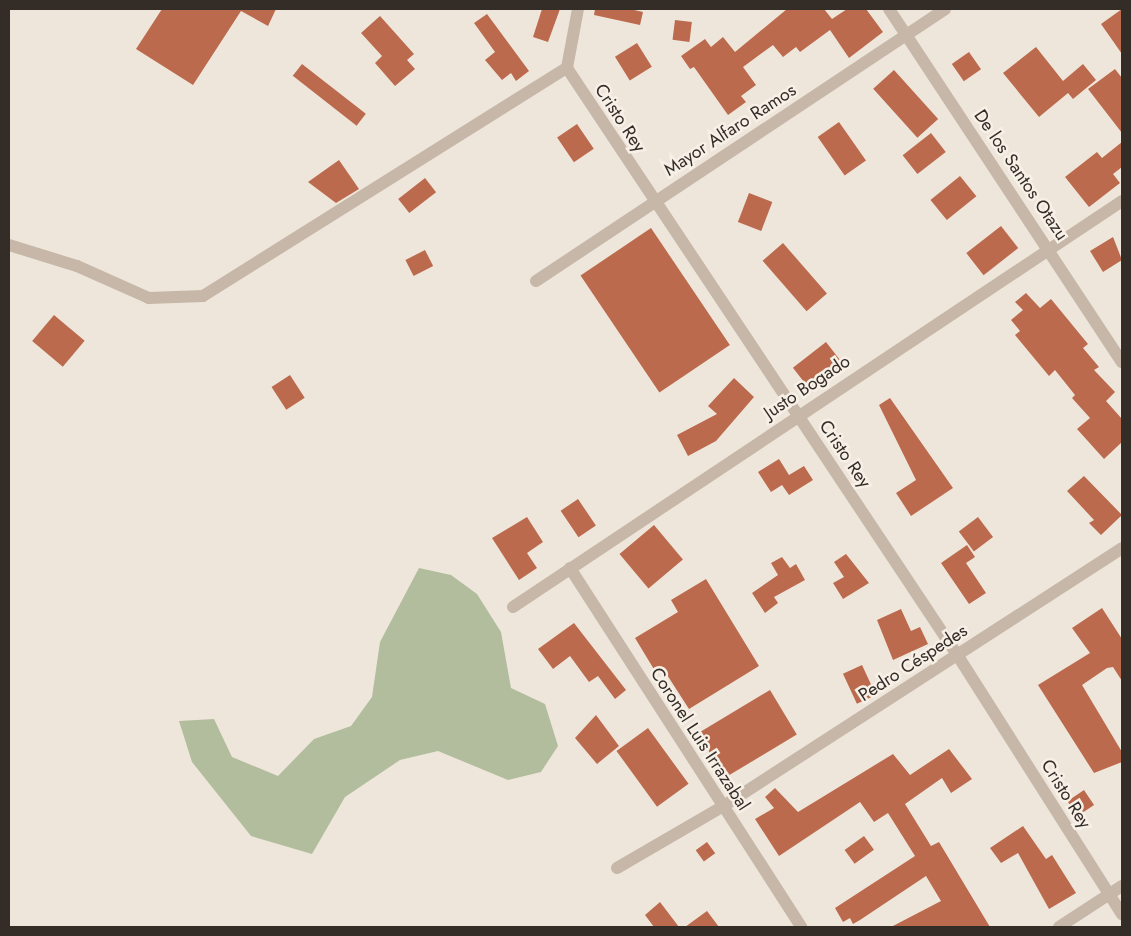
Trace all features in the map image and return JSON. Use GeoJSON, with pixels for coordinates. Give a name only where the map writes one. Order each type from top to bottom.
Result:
{"type":"FeatureCollection","features":[{"type":"Feature","properties":{"kind":"street"},"geometry":{"type":"LineString","coordinates":[[9,245],[77,266],[149,298],[203,296],[567,68],[578,9]]}},
{"type":"Feature","properties":{"kind":"street","name":"De los Santos Otazu"},"geometry":{"type":"LineString","coordinates":[[889,9],[1122,362]]}},
{"type":"Feature","properties":{"kind":"street","name":"Mayor Alfaro Ramos"},"geometry":{"type":"LineString","coordinates":[[536,281],[945,9]]}},
{"type":"Feature","properties":{"kind":"street","name":"Cristo Rey"},"geometry":{"type":"LineString","coordinates":[[567,68],[958,656],[1122,914]]}},
{"type":"Feature","properties":{"kind":"street","name":"Justo Bogado"},"geometry":{"type":"LineString","coordinates":[[513,607],[797,414],[1122,201]]}},
{"type":"Feature","properties":{"kind":"street","name":"Pedro Céspedes"},"geometry":{"type":"LineString","coordinates":[[617,868],[722,807],[958,656],[1122,548]]}},
{"type":"Feature","properties":{"kind":"street","name":"Coronel Luis Irrazabal"},"geometry":{"type":"LineString","coordinates":[[570,568],[800,927]]}},
{"type":"Feature","properties":{"kind":"street"},"geometry":{"type":"LineString","coordinates":[[1059,927],[1122,886]]}},
{"type":"Feature","properties":{"kind":"green space"},"geometry":{"type":"Polygon","coordinates":[[[419,568],[451,575],[477,594],[501,632],[511,688],[545,704],[558,746],[541,772],[508,780],[438,751],[400,760],[345,797],[312,854],[251,836],[192,762],[179,721],[214,719],[232,757],[278,776],[314,739],[351,726],[372,697],[380,642],[419,568]]]}},
{"type":"Feature","properties":{"kind":"building"},"geometry":{"type":"Polygon","coordinates":[[[162,9],[276,9],[268,26],[241,11],[193,85],[136,49],[162,9]]]}},
{"type":"Feature","properties":{"kind":"building"},"geometry":{"type":"Polygon","coordinates":[[[542,9],[560,9],[548,42],[533,37],[542,9]]]}},
{"type":"Feature","properties":{"kind":"building"},"geometry":{"type":"Polygon","coordinates":[[[595,9],[630,9],[643,12],[640,25],[594,15],[595,9]]]}},
{"type":"Feature","properties":{"kind":"building"},"geometry":{"type":"Polygon","coordinates":[[[787,9],[824,9],[832,19],[847,9],[866,9],[883,32],[849,58],[830,30],[800,52],[796,47],[783,57],[773,45],[743,67],[756,85],[741,96],[746,102],[728,115],[694,67],[690,69],[681,56],[705,39],[711,47],[723,37],[735,52],[787,9]]]}},
{"type":"Feature","properties":{"kind":"building"},"geometry":{"type":"Polygon","coordinates":[[[1122,9],[1122,54],[1101,24],[1122,9]]]}},
{"type":"Feature","properties":{"kind":"building"},"geometry":{"type":"Polygon","coordinates":[[[487,14],[529,71],[516,81],[511,73],[502,80],[485,60],[495,52],[474,23],[487,14]]]}},
{"type":"Feature","properties":{"kind":"building"},"geometry":{"type":"Polygon","coordinates":[[[380,16],[414,54],[407,60],[415,69],[395,86],[375,63],[382,56],[361,33],[380,16]]]}},
{"type":"Feature","properties":{"kind":"building"},"geometry":{"type":"Polygon","coordinates":[[[675,20],[692,22],[689,42],[673,40],[675,20]]]}},
{"type":"Feature","properties":{"kind":"building"},"geometry":{"type":"Polygon","coordinates":[[[637,43],[652,67],[630,81],[615,57],[637,43]]]}},
{"type":"Feature","properties":{"kind":"building"},"geometry":{"type":"Polygon","coordinates":[[[1036,47],[1063,81],[1083,64],[1096,80],[1073,99],[1068,93],[1039,117],[1003,73],[1036,47]]]}},
{"type":"Feature","properties":{"kind":"building"},"geometry":{"type":"Polygon","coordinates":[[[969,52],[981,69],[964,81],[952,64],[969,52]]]}},
{"type":"Feature","properties":{"kind":"building"},"geometry":{"type":"Polygon","coordinates":[[[302,64],[366,114],[357,126],[293,76],[302,64]]]}},
{"type":"Feature","properties":{"kind":"building"},"geometry":{"type":"Polygon","coordinates":[[[1115,69],[1122,78],[1122,133],[1088,89],[1115,69]]]}},
{"type":"Feature","properties":{"kind":"building"},"geometry":{"type":"Polygon","coordinates":[[[894,70],[938,119],[917,138],[873,89],[894,70]]]}},
{"type":"Feature","properties":{"kind":"building"},"geometry":{"type":"Polygon","coordinates":[[[839,122],[866,161],[845,175],[818,137],[839,122]]]}},
{"type":"Feature","properties":{"kind":"building"},"geometry":{"type":"Polygon","coordinates":[[[577,124],[594,149],[574,162],[557,137],[577,124]]]}},
{"type":"Feature","properties":{"kind":"building"},"geometry":{"type":"Polygon","coordinates":[[[931,133],[946,152],[917,174],[903,155],[931,133]]]}},
{"type":"Feature","properties":{"kind":"building"},"geometry":{"type":"Polygon","coordinates":[[[1122,142],[1122,167],[1113,174],[1120,183],[1089,207],[1065,177],[1097,152],[1102,158],[1122,142]]]}},
{"type":"Feature","properties":{"kind":"building"},"geometry":{"type":"Polygon","coordinates":[[[339,160],[359,189],[336,203],[308,182],[339,160]]]}},
{"type":"Feature","properties":{"kind":"building"},"geometry":{"type":"Polygon","coordinates":[[[960,176],[976,196],[947,220],[930,200],[960,176]]]}},
{"type":"Feature","properties":{"kind":"building"},"geometry":{"type":"Polygon","coordinates":[[[425,178],[436,192],[409,213],[398,199],[425,178]]]}},
{"type":"Feature","properties":{"kind":"building"},"geometry":{"type":"Polygon","coordinates":[[[749,193],[772,202],[761,231],[738,222],[749,193]]]}},
{"type":"Feature","properties":{"kind":"building"},"geometry":{"type":"Polygon","coordinates":[[[1001,226],[1018,248],[984,275],[966,253],[1001,226]]]}},
{"type":"Feature","properties":{"kind":"building"},"geometry":{"type":"Polygon","coordinates":[[[651,228],[730,345],[659,392],[581,276],[651,228]]]}},
{"type":"Feature","properties":{"kind":"building"},"geometry":{"type":"Polygon","coordinates":[[[1113,237],[1122,260],[1103,272],[1090,251],[1113,237]]]}},
{"type":"Feature","properties":{"kind":"building"},"geometry":{"type":"Polygon","coordinates":[[[783,243],[827,294],[807,311],[763,261],[783,243]]]}},
{"type":"Feature","properties":{"kind":"building"},"geometry":{"type":"Polygon","coordinates":[[[425,250],[433,266],[414,276],[405,260],[425,250]]]}},
{"type":"Feature","properties":{"kind":"building"},"geometry":{"type":"Polygon","coordinates":[[[1026,293],[1040,308],[1051,299],[1088,344],[1083,348],[1099,367],[1094,370],[1115,392],[1106,401],[1122,419],[1122,442],[1104,459],[1077,429],[1090,418],[1072,398],[1075,395],[1055,370],[1049,376],[1015,335],[1020,331],[1011,320],[1023,310],[1015,302],[1026,293]]]}},
{"type":"Feature","properties":{"kind":"building"},"geometry":{"type":"Polygon","coordinates":[[[54,315],[85,341],[63,367],[32,341],[54,315]]]}},
{"type":"Feature","properties":{"kind":"building"},"geometry":{"type":"Polygon","coordinates":[[[826,342],[845,366],[812,392],[793,368],[826,342]]]}},
{"type":"Feature","properties":{"kind":"building"},"geometry":{"type":"Polygon","coordinates":[[[290,375],[305,398],[286,410],[272,387],[290,375]]]}},
{"type":"Feature","properties":{"kind":"building"},"geometry":{"type":"Polygon","coordinates":[[[734,378],[754,397],[716,441],[688,456],[677,435],[717,414],[708,406],[734,378]]]}},
{"type":"Feature","properties":{"kind":"building"},"geometry":{"type":"Polygon","coordinates":[[[890,398],[953,488],[911,516],[896,493],[916,480],[879,405],[890,398]]]}},
{"type":"Feature","properties":{"kind":"building"},"geometry":{"type":"Polygon","coordinates":[[[779,459],[789,475],[804,466],[813,480],[789,495],[782,485],[771,492],[758,472],[779,459]]]}},
{"type":"Feature","properties":{"kind":"building"},"geometry":{"type":"Polygon","coordinates":[[[1084,476],[1122,515],[1101,535],[1089,523],[1094,520],[1067,491],[1084,476]]]}},
{"type":"Feature","properties":{"kind":"building"},"geometry":{"type":"Polygon","coordinates":[[[578,499],[596,526],[578,537],[561,511],[578,499]]]}},
{"type":"Feature","properties":{"kind":"building"},"geometry":{"type":"Polygon","coordinates":[[[527,517],[543,542],[527,553],[537,568],[519,580],[492,538],[527,517]]]}},
{"type":"Feature","properties":{"kind":"building"},"geometry":{"type":"Polygon","coordinates":[[[978,517],[993,537],[974,551],[959,531],[978,517]]]}},
{"type":"Feature","properties":{"kind":"building"},"geometry":{"type":"Polygon","coordinates":[[[654,525],[683,559],[648,588],[620,554],[654,525]]]}},
{"type":"Feature","properties":{"kind":"building"},"geometry":{"type":"Polygon","coordinates":[[[967,545],[975,557],[966,563],[986,593],[969,604],[941,563],[967,545]]]}},
{"type":"Feature","properties":{"kind":"building"},"geometry":{"type":"Polygon","coordinates":[[[846,554],[869,583],[843,599],[833,583],[844,577],[834,562],[846,554]]]}},
{"type":"Feature","properties":{"kind":"building"},"geometry":{"type":"Polygon","coordinates":[[[782,557],[790,568],[796,564],[805,580],[774,597],[778,603],[765,613],[752,593],[778,575],[771,563],[782,557]]]}},
{"type":"Feature","properties":{"kind":"building"},"geometry":{"type":"Polygon","coordinates":[[[706,579],[759,666],[689,709],[662,667],[655,671],[635,638],[678,612],[671,600],[706,579]]]}},
{"type":"Feature","properties":{"kind":"building"},"geometry":{"type":"Polygon","coordinates":[[[1102,608],[1122,639],[1122,681],[1113,667],[1107,668],[1082,685],[1122,752],[1122,762],[1094,773],[1038,685],[1090,653],[1072,628],[1102,608]]]}},
{"type":"Feature","properties":{"kind":"building"},"geometry":{"type":"Polygon","coordinates":[[[901,609],[911,631],[920,627],[928,644],[893,660],[877,620],[901,609]]]}},
{"type":"Feature","properties":{"kind":"building"},"geometry":{"type":"Polygon","coordinates":[[[574,623],[626,690],[615,699],[598,676],[589,682],[570,656],[553,669],[538,649],[574,623]]]}},
{"type":"Feature","properties":{"kind":"building"},"geometry":{"type":"Polygon","coordinates":[[[862,665],[876,695],[857,704],[843,674],[862,665]]]}},
{"type":"Feature","properties":{"kind":"building"},"geometry":{"type":"Polygon","coordinates":[[[770,690],[797,735],[725,778],[698,733],[770,690]]]}},
{"type":"Feature","properties":{"kind":"building"},"geometry":{"type":"Polygon","coordinates":[[[596,715],[619,746],[597,764],[575,738],[596,715]]]}},
{"type":"Feature","properties":{"kind":"building"},"geometry":{"type":"Polygon","coordinates":[[[648,728],[689,784],[657,807],[616,751],[648,728]]]}},
{"type":"Feature","properties":{"kind":"building"},"geometry":{"type":"Polygon","coordinates":[[[949,749],[972,779],[951,793],[942,778],[905,804],[931,846],[939,842],[990,927],[891,927],[941,901],[926,876],[853,924],[850,918],[843,922],[835,908],[915,856],[888,813],[874,822],[860,802],[779,856],[755,819],[774,808],[765,797],[775,788],[798,812],[893,754],[910,775],[949,749]]]}},
{"type":"Feature","properties":{"kind":"building"},"geometry":{"type":"Polygon","coordinates":[[[1084,790],[1094,805],[1077,816],[1067,801],[1084,790]]]}},
{"type":"Feature","properties":{"kind":"building"},"geometry":{"type":"Polygon","coordinates":[[[1023,826],[1046,859],[1052,855],[1076,893],[1049,909],[1018,853],[1001,863],[990,848],[1023,826]]]}},
{"type":"Feature","properties":{"kind":"building"},"geometry":{"type":"Polygon","coordinates":[[[864,836],[874,850],[855,864],[845,850],[864,836]]]}},
{"type":"Feature","properties":{"kind":"building"},"geometry":{"type":"Polygon","coordinates":[[[707,842],[715,853],[704,862],[696,850],[707,842]]]}},
{"type":"Feature","properties":{"kind":"building"},"geometry":{"type":"Polygon","coordinates":[[[660,902],[679,927],[654,927],[645,915],[660,902]]]}},
{"type":"Feature","properties":{"kind":"building"},"geometry":{"type":"Polygon","coordinates":[[[707,911],[719,927],[685,927],[707,911]]]}}]}
